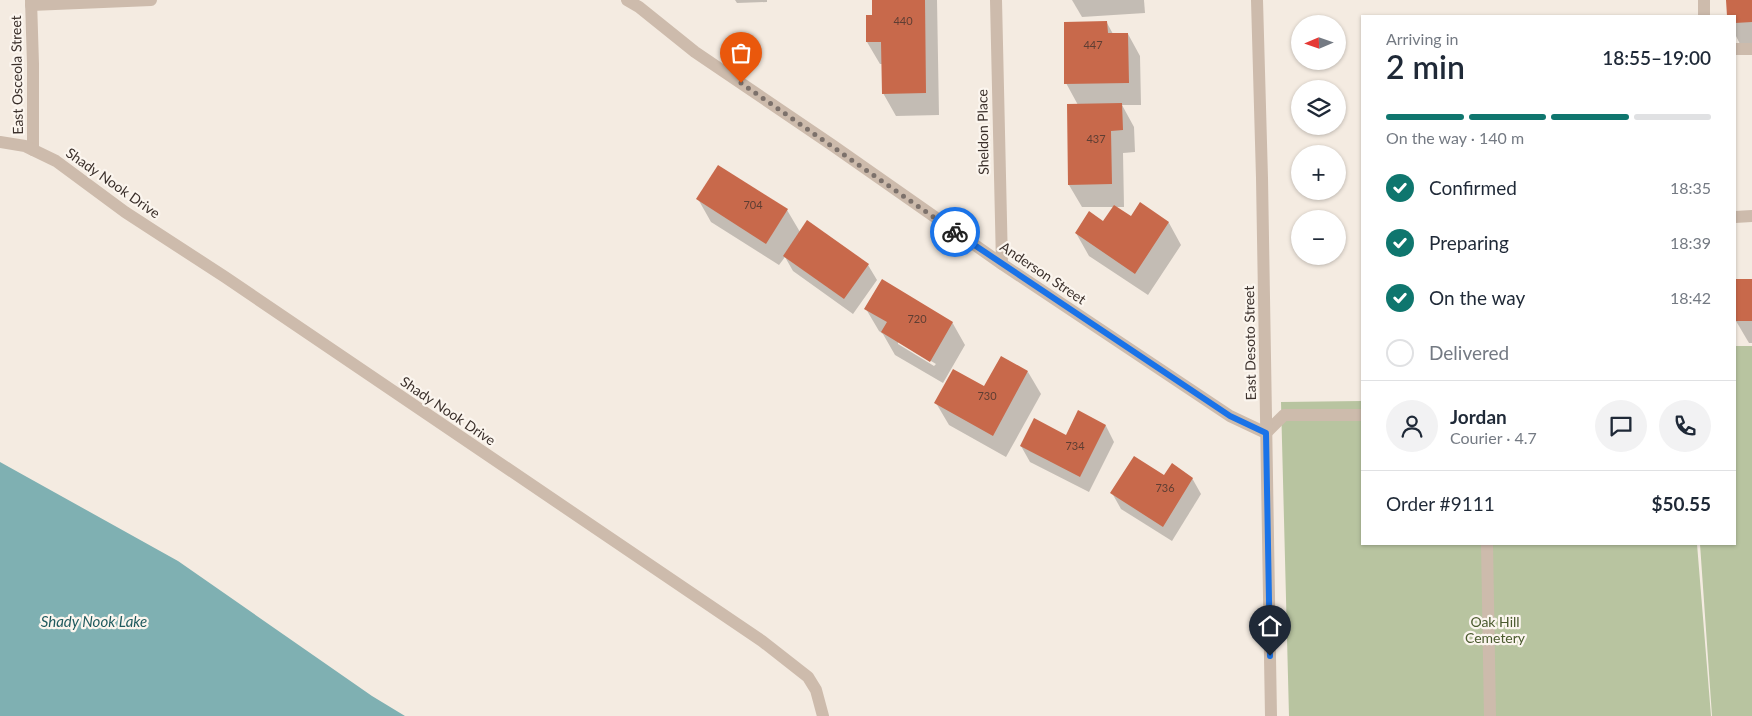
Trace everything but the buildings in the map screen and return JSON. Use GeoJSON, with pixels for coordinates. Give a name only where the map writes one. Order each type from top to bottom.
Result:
{"type":"FeatureCollection","features":[{"type":"Feature","properties":{"kind":"street"},"geometry":{"type":"LineString","coordinates":[[31,3],[151,0]]}},
{"type":"Feature","properties":{"kind":"street","name":"Anderson Street"},"geometry":{"type":"LineString","coordinates":[[627,0],[639,7],[695,52],[1002,264],[1230,416],[1266,433]]}},
{"type":"Feature","properties":{"kind":"street","name":"Sheldon Place"},"geometry":{"type":"LineString","coordinates":[[996,0],[1002,264]]}},
{"type":"Feature","properties":{"kind":"street","name":"East Desoto Street"},"geometry":{"type":"LineString","coordinates":[[1257,0],[1262,178],[1271,716]]}},
{"type":"Feature","properties":{"kind":"street"},"geometry":{"type":"LineString","coordinates":[[1704,0],[1704,15]]}},
{"type":"Feature","properties":{"kind":"street","name":"East Osceola Street"},"geometry":{"type":"LineString","coordinates":[[31,3],[33,150]]}},
{"type":"Feature","properties":{"kind":"street"},"geometry":{"type":"LineString","coordinates":[[1736,49],[1752,49]]}},
{"type":"Feature","properties":{"kind":"street","name":"Shady Nook Drive"},"geometry":{"type":"LineString","coordinates":[[0,142],[33,150],[56,161],[125,212],[225,277],[762,642],[808,677],[816,690],[823,716]]}},
{"type":"Feature","properties":{"kind":"street"},"geometry":{"type":"LineString","coordinates":[[1736,217],[1752,216]]}},
{"type":"Feature","properties":{"kind":"street"},"geometry":{"type":"LineString","coordinates":[[1266,433],[1284,415],[1361,414]]}},
{"type":"Feature","properties":{"kind":"street"},"geometry":{"type":"LineString","coordinates":[[1487,545],[1490,716]]}},
{"type":"Feature","properties":{"kind":"green space"},"geometry":{"type":"Polygon","coordinates":[[[1736,346],[1752,346],[1752,716],[1712,716],[1700,545],[1736,545],[1736,346]]]}},
{"type":"Feature","properties":{"kind":"green space","name":"Oak Hill Cemetery"},"geometry":{"type":"Polygon","coordinates":[[[1361,401],[1361,545],[1697,545],[1711,716],[1289,716],[1281,402],[1361,401]]]}},
{"type":"Feature","properties":{"kind":"water","name":"Shady Nook Lake"},"geometry":{"type":"Polygon","coordinates":[[[0,462],[178,561],[372,696],[405,716],[0,716],[0,462]]]}},
{"type":"Feature","properties":{"kind":"way so far"},"geometry":{"type":"LineString","coordinates":[[741,83],[955,232]]}},
{"type":"Feature","properties":{"kind":"route"},"geometry":{"type":"LineString","coordinates":[[955,232],[1230,416],[1266,433],[1270,656]]}}]}
